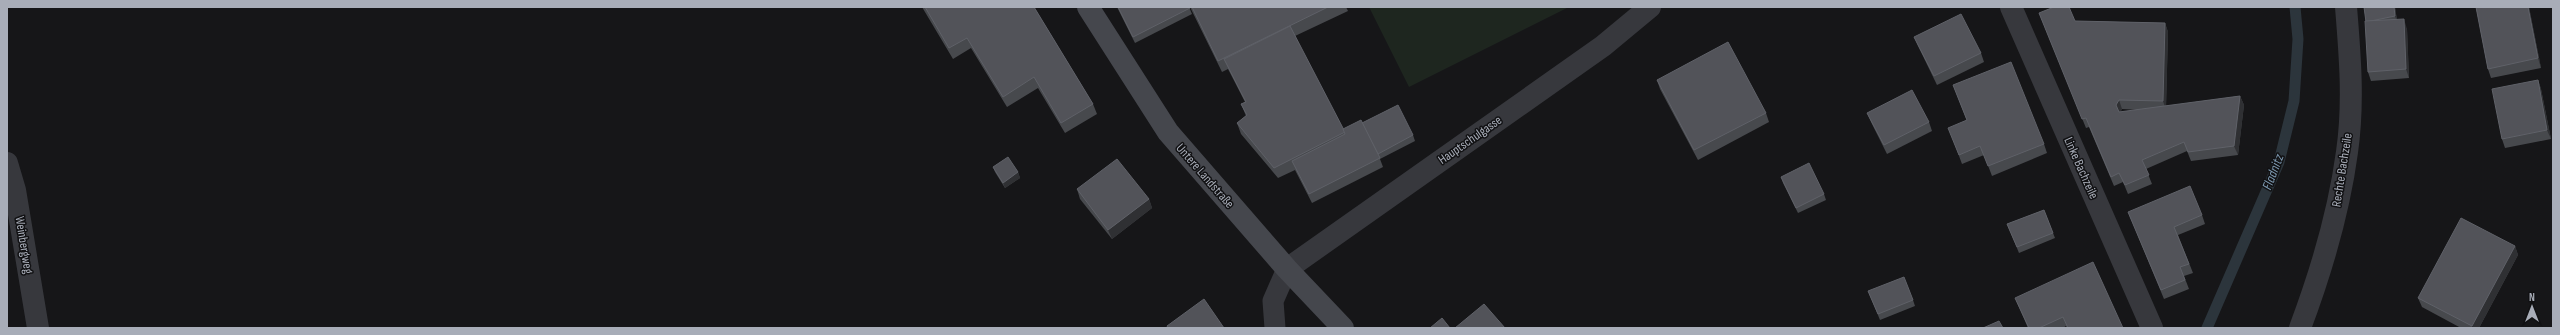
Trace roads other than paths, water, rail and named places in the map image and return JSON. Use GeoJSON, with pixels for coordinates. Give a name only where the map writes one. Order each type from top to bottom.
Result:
{"type":"FeatureCollection","features":[{"type":"Feature","properties":{"kind":"street","name":"Untere Landstraße"},"geometry":{"type":"LineString","coordinates":[[1088,7],[1168,132],[1287,269],[1343,328]]}},
{"type":"Feature","properties":{"kind":"street","name":"Hauptschulgasse"},"geometry":{"type":"LineString","coordinates":[[1287,269],[1603,46],[1650,7]]}},
{"type":"Feature","properties":{"kind":"street","name":"Linke Bachzeile"},"geometry":{"type":"LineString","coordinates":[[2011,7],[2152,328]]}},
{"type":"Feature","properties":{"kind":"street","name":"Rechte Bachzeile"},"geometry":{"type":"LineString","coordinates":[[2300,328],[2315,287],[2336,209],[2347,152],[2351,110],[2350,62],[2346,7]]}},
{"type":"Feature","properties":{"kind":"street","name":"Weinbergweg"},"geometry":{"type":"LineString","coordinates":[[7,164],[15,190],[38,328]]}},
{"type":"Feature","properties":{"kind":"lane"},"geometry":{"type":"LineString","coordinates":[[1275,328],[1273,302],[1287,269]]}},
{"type":"Feature","properties":{"kind":"waterway","name":"Fladnitz"},"geometry":{"type":"LineString","coordinates":[[2207,328],[2279,162],[2294,101],[2298,39],[2295,7]]}}]}
